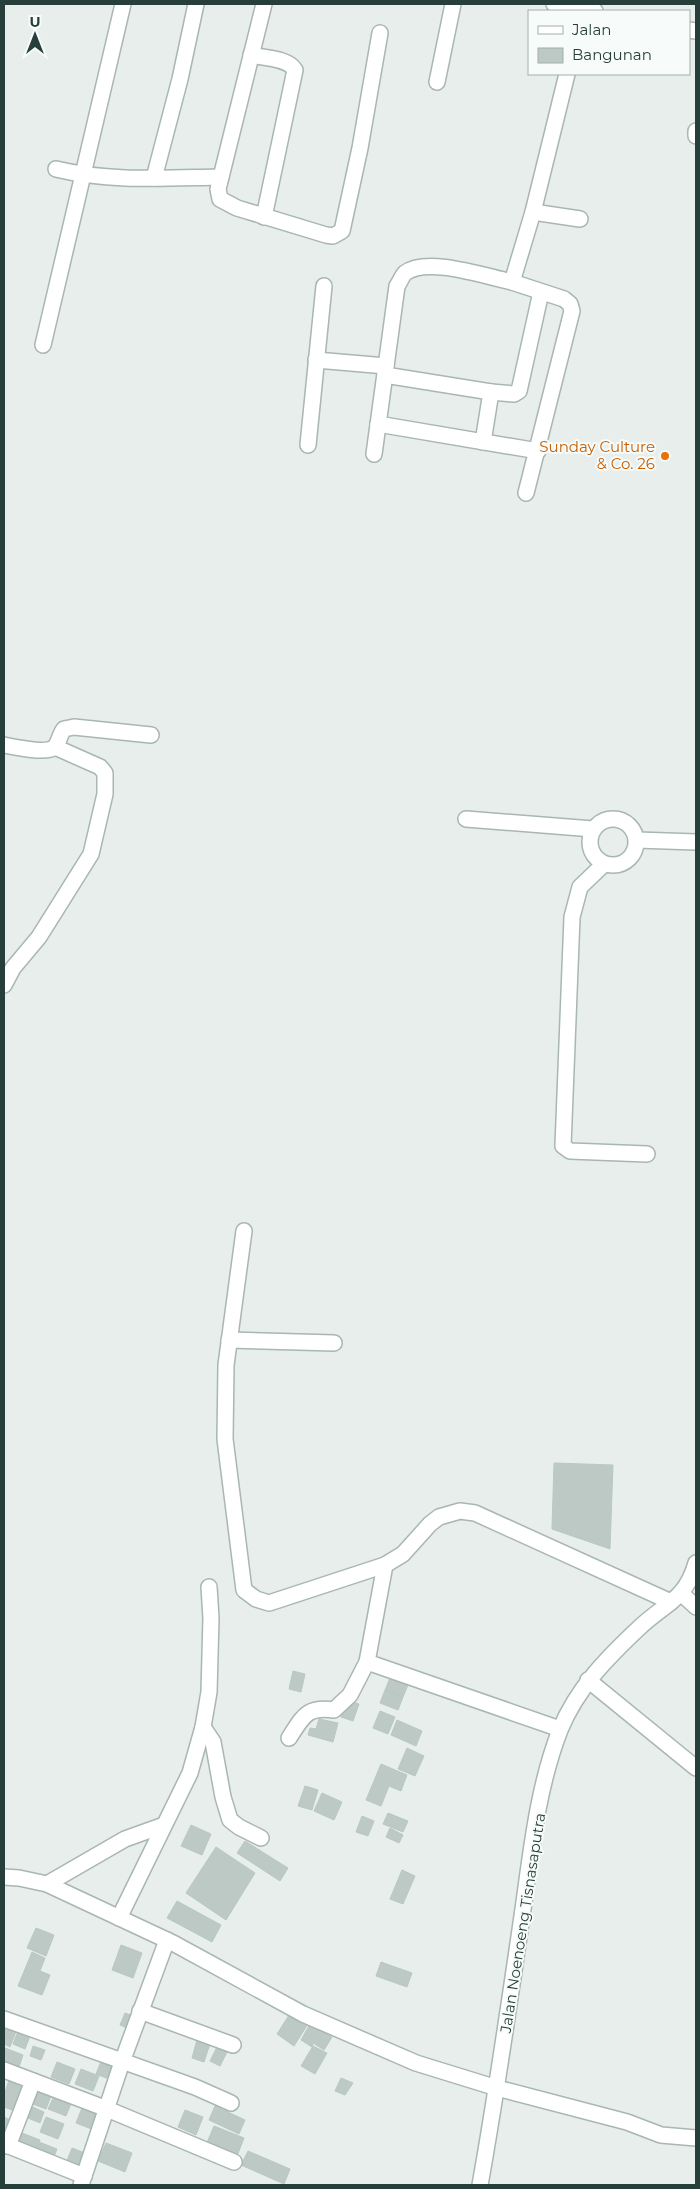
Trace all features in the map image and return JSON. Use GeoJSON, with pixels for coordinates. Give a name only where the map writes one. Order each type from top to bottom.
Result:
{"type":"FeatureCollection","features":[{"type":"Feature","properties":{"kind":"street"},"geometry":{"type":"LineString","coordinates":[[43,345],[123,4]]}},
{"type":"Feature","properties":{"kind":"street"},"geometry":{"type":"LineString","coordinates":[[154,178],[180,79],[196,4]]}},
{"type":"Feature","properties":{"kind":"street"},"geometry":{"type":"LineString","coordinates":[[264,4],[218,189],[220,199],[264,217],[326,236],[333,236],[342,231],[360,148],[380,33]]}},
{"type":"Feature","properties":{"kind":"street"},"geometry":{"type":"LineString","coordinates":[[438,82],[453,4]]}},
{"type":"Feature","properties":{"kind":"street"},"geometry":{"type":"LineString","coordinates":[[554,4],[587,9]]}},
{"type":"Feature","properties":{"kind":"street"},"geometry":{"type":"LineString","coordinates":[[251,55],[286,62],[293,65],[295,70],[264,217]]}},
{"type":"Feature","properties":{"kind":"street"},"geometry":{"type":"LineString","coordinates":[[512,282],[533,212],[567,75]]}},
{"type":"Feature","properties":{"kind":"street"},"geometry":{"type":"LineString","coordinates":[[696,131],[696,136]]}},
{"type":"Feature","properties":{"kind":"street"},"geometry":{"type":"LineString","coordinates":[[56,169],[84,176],[221,177]]}},
{"type":"Feature","properties":{"kind":"street"},"geometry":{"type":"LineString","coordinates":[[533,212],[580,219]]}},
{"type":"Feature","properties":{"kind":"street"},"geometry":{"type":"LineString","coordinates":[[374,454],[397,286],[405,274],[421,266],[439,267],[512,282],[564,299],[570,304],[572,311],[526,493]]}},
{"type":"Feature","properties":{"kind":"street"},"geometry":{"type":"LineString","coordinates":[[308,445],[324,286]]}},
{"type":"Feature","properties":{"kind":"street"},"geometry":{"type":"LineString","coordinates":[[316,360],[386,371],[491,392],[509,395],[517,394],[520,391],[541,292]]}},
{"type":"Feature","properties":{"kind":"street"},"geometry":{"type":"LineString","coordinates":[[483,442],[491,392]]}},
{"type":"Feature","properties":{"kind":"street"},"geometry":{"type":"LineString","coordinates":[[378,424],[538,451]]}},
{"type":"Feature","properties":{"kind":"street"},"geometry":{"type":"LineString","coordinates":[[55,747],[64,729],[74,727],[151,735]]}},
{"type":"Feature","properties":{"kind":"street"},"geometry":{"type":"LineString","coordinates":[[4,745],[33,750],[55,747],[100,767],[105,773],[105,794],[91,854],[39,937],[13,968],[4,985]]}},
{"type":"Feature","properties":{"kind":"street"},"geometry":{"type":"LineString","coordinates":[[466,819],[593,829]]}},
{"type":"Feature","properties":{"kind":"street"},"geometry":{"type":"LineString","coordinates":[[610,819],[623,820],[632,828],[637,840],[633,854],[621,864],[604,864],[592,853],[590,837],[593,829],[603,821],[610,819]]}},
{"type":"Feature","properties":{"kind":"street"},"geometry":{"type":"LineString","coordinates":[[637,840],[696,842]]}},
{"type":"Feature","properties":{"kind":"street"},"geometry":{"type":"LineString","coordinates":[[604,864],[580,887],[572,917],[563,1146],[570,1151],[647,1154]]}},
{"type":"Feature","properties":{"kind":"street"},"geometry":{"type":"LineString","coordinates":[[244,1231],[226,1365],[225,1439],[244,1590],[256,1599],[269,1603],[385,1565],[403,1554],[430,1524],[439,1517],[460,1511],[475,1514],[696,1607]]}},
{"type":"Feature","properties":{"kind":"street"},"geometry":{"type":"LineString","coordinates":[[229,1340],[334,1343]]}},
{"type":"Feature","properties":{"kind":"street","name":"Jalan Noenoeng Tisnasaputra"},"geometry":{"type":"LineString","coordinates":[[480,2185],[497,2088],[530,1853],[547,1768],[560,1729],[588,1680],[642,1625],[676,1598],[692,1579],[696,1563]]}},
{"type":"Feature","properties":{"kind":"street"},"geometry":{"type":"LineString","coordinates":[[289,1738],[305,1714],[319,1708],[334,1710],[350,1694],[367,1662],[385,1565]]}},
{"type":"Feature","properties":{"kind":"street"},"geometry":{"type":"LineString","coordinates":[[120,1918],[190,1773],[203,1727],[208,1692],[211,1618],[209,1587]]}},
{"type":"Feature","properties":{"kind":"street"},"geometry":{"type":"LineString","coordinates":[[367,1662],[560,1729]]}},
{"type":"Feature","properties":{"kind":"street"},"geometry":{"type":"LineString","coordinates":[[588,1680],[696,1768]]}},
{"type":"Feature","properties":{"kind":"street"},"geometry":{"type":"LineString","coordinates":[[203,1727],[213,1742],[223,1797],[230,1820],[239,1827],[261,1838]]}},
{"type":"Feature","properties":{"kind":"street"},"geometry":{"type":"LineString","coordinates":[[47,1884],[125,1839],[164,1825]]}},
{"type":"Feature","properties":{"kind":"street"},"geometry":{"type":"LineString","coordinates":[[4,1878],[19,1878],[47,1884],[166,1940],[312,2017],[416,2063],[497,2088],[626,2122],[661,2135],[696,2138]]}},
{"type":"Feature","properties":{"kind":"street"},"geometry":{"type":"LineString","coordinates":[[33,2081],[6,2145],[83,2181],[122,2062],[166,1940]]}},
{"type":"Feature","properties":{"kind":"street"},"geometry":{"type":"LineString","coordinates":[[140,2011],[233,2045]]}},
{"type":"Feature","properties":{"kind":"street"},"geometry":{"type":"LineString","coordinates":[[4,2019],[195,2087],[231,2103]]}},
{"type":"Feature","properties":{"kind":"street"},"geometry":{"type":"LineString","coordinates":[[4,2070],[107,2109],[234,2162]]}},
{"type":"Feature","properties":{"kind":"building"},"geometry":{"type":"Polygon","coordinates":[[[554,1463],[613,1465],[610,1549],[552,1529],[554,1463]]]}},
{"type":"Feature","properties":{"kind":"building"},"geometry":{"type":"Polygon","coordinates":[[[293,1671],[305,1674],[301,1692],[289,1689],[293,1671]]]}},
{"type":"Feature","properties":{"kind":"building"},"geometry":{"type":"Polygon","coordinates":[[[390,1678],[408,1685],[403,1697],[385,1690],[390,1678]]]}},
{"type":"Feature","properties":{"kind":"building"},"geometry":{"type":"Polygon","coordinates":[[[385,1690],[403,1697],[398,1710],[380,1703],[385,1690]]]}},
{"type":"Feature","properties":{"kind":"building"},"geometry":{"type":"Polygon","coordinates":[[[348,1700],[359,1704],[353,1721],[341,1717],[348,1700]]]}},
{"type":"Feature","properties":{"kind":"building"},"geometry":{"type":"Polygon","coordinates":[[[380,1711],[395,1717],[388,1734],[373,1728],[380,1711]]]}},
{"type":"Feature","properties":{"kind":"building"},"geometry":{"type":"Polygon","coordinates":[[[319,1719],[338,1723],[333,1742],[308,1735],[310,1728],[316,1729],[319,1719]]]}},
{"type":"Feature","properties":{"kind":"building"},"geometry":{"type":"Polygon","coordinates":[[[397,1720],[422,1731],[416,1746],[391,1735],[397,1720]]]}},
{"type":"Feature","properties":{"kind":"building"},"geometry":{"type":"Polygon","coordinates":[[[407,1748],[424,1756],[415,1776],[398,1769],[407,1748]]]}},
{"type":"Feature","properties":{"kind":"building"},"geometry":{"type":"Polygon","coordinates":[[[381,1764],[407,1775],[401,1791],[389,1786],[381,1806],[366,1800],[381,1764]]]}},
{"type":"Feature","properties":{"kind":"building"},"geometry":{"type":"Polygon","coordinates":[[[305,1786],[318,1790],[312,1810],[298,1806],[305,1786]]]}},
{"type":"Feature","properties":{"kind":"building"},"geometry":{"type":"Polygon","coordinates":[[[322,1793],[342,1802],[334,1820],[314,1811],[322,1793]]]}},
{"type":"Feature","properties":{"kind":"building"},"geometry":{"type":"Polygon","coordinates":[[[388,1813],[408,1821],[403,1832],[383,1824],[388,1813]]]}},
{"type":"Feature","properties":{"kind":"building"},"geometry":{"type":"Polygon","coordinates":[[[362,1816],[374,1821],[368,1836],[356,1832],[362,1816]]]}},
{"type":"Feature","properties":{"kind":"building"},"geometry":{"type":"Polygon","coordinates":[[[191,1825],[211,1834],[202,1855],[181,1846],[191,1825]]]}},
{"type":"Feature","properties":{"kind":"building"},"geometry":{"type":"Polygon","coordinates":[[[390,1828],[403,1835],[399,1843],[386,1837],[390,1828]]]}},
{"type":"Feature","properties":{"kind":"building"},"geometry":{"type":"Polygon","coordinates":[[[245,1841],[288,1868],[280,1881],[237,1853],[245,1841]]]}},
{"type":"Feature","properties":{"kind":"building"},"geometry":{"type":"Polygon","coordinates":[[[216,1847],[255,1873],[226,1920],[186,1893],[216,1847]]]}},
{"type":"Feature","properties":{"kind":"building"},"geometry":{"type":"Polygon","coordinates":[[[402,1870],[415,1876],[403,1904],[390,1899],[402,1870]]]}},
{"type":"Feature","properties":{"kind":"building"},"geometry":{"type":"Polygon","coordinates":[[[177,1901],[221,1925],[212,1942],[167,1918],[177,1901]]]}},
{"type":"Feature","properties":{"kind":"building"},"geometry":{"type":"Polygon","coordinates":[[[36,1928],[54,1935],[46,1956],[27,1948],[36,1928]]]}},
{"type":"Feature","properties":{"kind":"building"},"geometry":{"type":"Polygon","coordinates":[[[121,1945],[142,1953],[133,1978],[112,1970],[121,1945]]]}},
{"type":"Feature","properties":{"kind":"building"},"geometry":{"type":"Polygon","coordinates":[[[32,1952],[45,1958],[40,1971],[50,1975],[42,1995],[18,1986],[32,1952]]]}},
{"type":"Feature","properties":{"kind":"building"},"geometry":{"type":"Polygon","coordinates":[[[381,1962],[412,1973],[407,1987],[376,1976],[381,1962]]]}},
{"type":"Feature","properties":{"kind":"building"},"geometry":{"type":"Polygon","coordinates":[[[291,2012],[308,2024],[294,2046],[277,2034],[291,2012]]]}},
{"type":"Feature","properties":{"kind":"building"},"geometry":{"type":"Polygon","coordinates":[[[125,2013],[134,2016],[129,2029],[120,2025],[125,2013]]]}},
{"type":"Feature","properties":{"kind":"building"},"geometry":{"type":"Polygon","coordinates":[[[310,2024],[332,2037],[324,2050],[313,2043],[312,2047],[301,2040],[310,2024]]]}},
{"type":"Feature","properties":{"kind":"building"},"geometry":{"type":"Polygon","coordinates":[[[6,2025],[17,2029],[10,2047],[4,2044],[6,2025]]]}},
{"type":"Feature","properties":{"kind":"building"},"geometry":{"type":"Polygon","coordinates":[[[20,2026],[32,2031],[25,2049],[13,2044],[20,2026]]]}},
{"type":"Feature","properties":{"kind":"building"},"geometry":{"type":"Polygon","coordinates":[[[197,2040],[210,2044],[204,2062],[192,2058],[197,2040]]]}},
{"type":"Feature","properties":{"kind":"building"},"geometry":{"type":"Polygon","coordinates":[[[219,2043],[229,2048],[220,2066],[210,2061],[219,2043]]]}},
{"type":"Feature","properties":{"kind":"building"},"geometry":{"type":"Polygon","coordinates":[[[33,2046],[45,2050],[41,2060],[30,2056],[33,2046]]]}},
{"type":"Feature","properties":{"kind":"building"},"geometry":{"type":"Polygon","coordinates":[[[313,2046],[327,2053],[315,2074],[301,2066],[313,2046]]]}},
{"type":"Feature","properties":{"kind":"building"},"geometry":{"type":"Polygon","coordinates":[[[5,2048],[23,2055],[18,2070],[4,2064],[5,2048]]]}},
{"type":"Feature","properties":{"kind":"building"},"geometry":{"type":"Polygon","coordinates":[[[102,2059],[120,2066],[114,2081],[96,2074],[102,2059]]]}},
{"type":"Feature","properties":{"kind":"building"},"geometry":{"type":"Polygon","coordinates":[[[57,2062],[75,2069],[69,2084],[51,2077],[57,2062]]]}},
{"type":"Feature","properties":{"kind":"building"},"geometry":{"type":"Polygon","coordinates":[[[81,2069],[99,2076],[93,2091],[75,2084],[81,2069]]]}},
{"type":"Feature","properties":{"kind":"building"},"geometry":{"type":"Polygon","coordinates":[[[341,2078],[353,2083],[345,2095],[335,2091],[341,2078]]]}},
{"type":"Feature","properties":{"kind":"building"},"geometry":{"type":"Polygon","coordinates":[[[9,2080],[27,2087],[18,2112],[4,2107],[4,2095],[9,2080]]]}},
{"type":"Feature","properties":{"kind":"building"},"geometry":{"type":"Polygon","coordinates":[[[35,2090],[51,2096],[46,2109],[30,2103],[35,2090]]]}},
{"type":"Feature","properties":{"kind":"building"},"geometry":{"type":"Polygon","coordinates":[[[55,2094],[72,2101],[66,2116],[48,2109],[55,2094]]]}},
{"type":"Feature","properties":{"kind":"building"},"geometry":{"type":"Polygon","coordinates":[[[28,2105],[44,2112],[40,2123],[23,2116],[28,2105]]]}},
{"type":"Feature","properties":{"kind":"building"},"geometry":{"type":"Polygon","coordinates":[[[215,2106],[230,2113],[224,2127],[209,2120],[215,2106]]]}},
{"type":"Feature","properties":{"kind":"building"},"geometry":{"type":"Polygon","coordinates":[[[82,2108],[100,2115],[94,2130],[76,2123],[82,2108]]]}},
{"type":"Feature","properties":{"kind":"building"},"geometry":{"type":"Polygon","coordinates":[[[185,2110],[203,2117],[196,2135],[178,2127],[185,2110]]]}},
{"type":"Feature","properties":{"kind":"building"},"geometry":{"type":"Polygon","coordinates":[[[230,2113],[245,2120],[239,2134],[224,2127],[230,2113]]]}},
{"type":"Feature","properties":{"kind":"building"},"geometry":{"type":"Polygon","coordinates":[[[4,2117],[14,2122],[8,2137],[4,2135],[4,2117]]]}},
{"type":"Feature","properties":{"kind":"building"},"geometry":{"type":"Polygon","coordinates":[[[46,2117],[64,2124],[58,2139],[40,2132],[46,2117]]]}},
{"type":"Feature","properties":{"kind":"building"},"geometry":{"type":"Polygon","coordinates":[[[214,2126],[244,2138],[237,2156],[206,2145],[214,2126]]]}},
{"type":"Feature","properties":{"kind":"building"},"geometry":{"type":"Polygon","coordinates":[[[22,2133],[40,2140],[34,2155],[16,2148],[22,2133]]]}},
{"type":"Feature","properties":{"kind":"building"},"geometry":{"type":"Polygon","coordinates":[[[39,2142],[57,2149],[51,2164],[33,2157],[39,2142]]]}},
{"type":"Feature","properties":{"kind":"building"},"geometry":{"type":"Polygon","coordinates":[[[106,2143],[132,2153],[125,2172],[98,2161],[106,2143]]]}},
{"type":"Feature","properties":{"kind":"building"},"geometry":{"type":"Polygon","coordinates":[[[72,2148],[90,2155],[84,2170],[66,2163],[72,2148]]]}},
{"type":"Feature","properties":{"kind":"building"},"geometry":{"type":"Polygon","coordinates":[[[248,2151],[290,2169],[284,2184],[241,2165],[248,2151]]]}},
{"type":"Feature","properties":{"kind":"place","name":"Sunday Culture & Co. 26"},"geometry":{"type":"Point","coordinates":[665,456]}}]}
